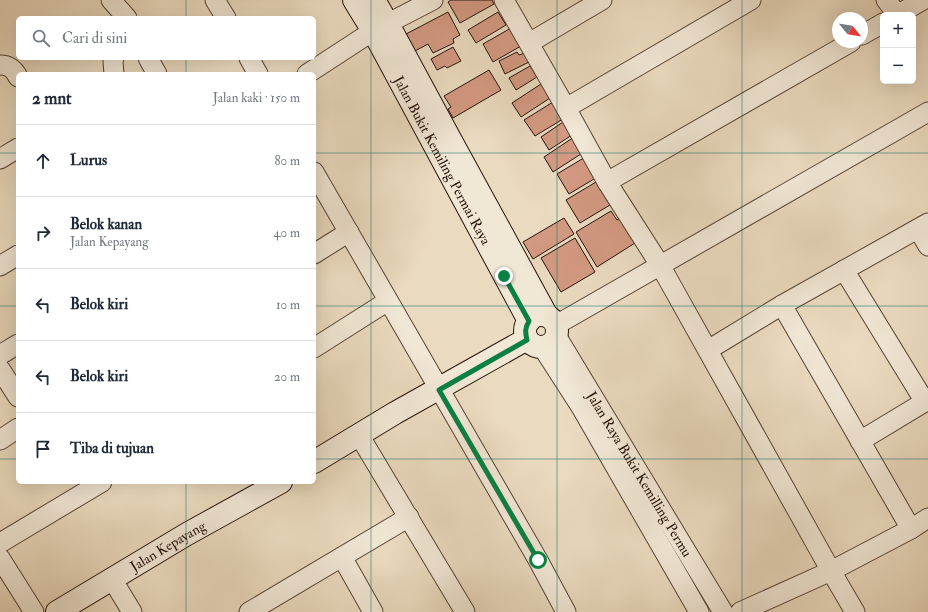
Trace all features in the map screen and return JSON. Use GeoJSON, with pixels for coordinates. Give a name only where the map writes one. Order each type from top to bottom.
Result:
{"type":"FeatureCollection","features":[{"type":"Feature","properties":{"kind":"street"},"geometry":{"type":"LineString","coordinates":[[111,0],[125,16]]}},
{"type":"Feature","properties":{"kind":"street"},"geometry":{"type":"LineString","coordinates":[[215,0],[225,16]]}},
{"type":"Feature","properties":{"kind":"street","name":"Jalan Bukit Kemiling Permai Raya"},"geometry":{"type":"LineString","coordinates":[[354,0],[381,28]]}},
{"type":"Feature","properties":{"kind":"street","name":"Jalan Bukit Kemiling Permai Raya"},"geometry":{"type":"LineString","coordinates":[[374,0],[381,28],[543,331]]}},
{"type":"Feature","properties":{"kind":"street"},"geometry":{"type":"LineString","coordinates":[[310,72],[381,28],[433,0]]}},
{"type":"Feature","properties":{"kind":"street"},"geometry":{"type":"LineString","coordinates":[[504,0],[607,182],[660,265],[855,612]]}},
{"type":"Feature","properties":{"kind":"street"},"geometry":{"type":"LineString","coordinates":[[529,43],[602,0]]}},
{"type":"Feature","properties":{"kind":"street"},"geometry":{"type":"LineString","coordinates":[[566,108],[751,0]]}},
{"type":"Feature","properties":{"kind":"street"},"geometry":{"type":"LineString","coordinates":[[886,0],[896,12]]}},
{"type":"Feature","properties":{"kind":"street"},"geometry":{"type":"LineString","coordinates":[[903,12],[923,0]]}},
{"type":"Feature","properties":{"kind":"street"},"geometry":{"type":"LineString","coordinates":[[868,32],[880,25]]}},
{"type":"Feature","properties":{"kind":"street"},"geometry":{"type":"LineString","coordinates":[[607,182],[841,48]]}},
{"type":"Feature","properties":{"kind":"street"},"geometry":{"type":"LineString","coordinates":[[113,60],[114,72]]}},
{"type":"Feature","properties":{"kind":"street"},"geometry":{"type":"LineString","coordinates":[[149,60],[156,72]]}},
{"type":"Feature","properties":{"kind":"street"},"geometry":{"type":"LineString","coordinates":[[250,60],[257,72]]}},
{"type":"Feature","properties":{"kind":"street"},"geometry":{"type":"LineString","coordinates":[[0,65],[11,68],[16,73]]}},
{"type":"Feature","properties":{"kind":"street"},"geometry":{"type":"LineString","coordinates":[[316,461],[928,112]]}},
{"type":"Feature","properties":{"kind":"street"},"geometry":{"type":"LineString","coordinates":[[0,159],[16,149]]}},
{"type":"Feature","properties":{"kind":"street"},"geometry":{"type":"LineString","coordinates":[[316,175],[538,560],[566,612]]}},
{"type":"Feature","properties":{"kind":"street"},"geometry":{"type":"LineString","coordinates":[[708,350],[782,305],[923,226],[928,246]]}},
{"type":"Feature","properties":{"kind":"street"},"geometry":{"type":"LineString","coordinates":[[316,253],[349,232]]}},
{"type":"Feature","properties":{"kind":"street"},"geometry":{"type":"LineString","coordinates":[[0,266],[16,256]]}},
{"type":"Feature","properties":{"kind":"street"},"geometry":{"type":"LineString","coordinates":[[844,270],[927,401],[860,441]]}},
{"type":"Feature","properties":{"kind":"street"},"geometry":{"type":"LineString","coordinates":[[316,347],[388,301]]}},
{"type":"Feature","properties":{"kind":"street"},"geometry":{"type":"LineString","coordinates":[[782,305],[911,529]]}},
{"type":"Feature","properties":{"kind":"street","name":"Jalan Raya Bukit Kemilling Permu"},"geometry":{"type":"LineString","coordinates":[[543,331],[581,408],[699,612]]}},
{"type":"Feature","properties":{"kind":"street","name":"Jalan Raya Bukit Kemilling Permu"},"geometry":{"type":"LineString","coordinates":[[543,331],[723,612]]}},
{"type":"Feature","properties":{"kind":"street"},"geometry":{"type":"LineString","coordinates":[[0,355],[16,345]]}},
{"type":"Feature","properties":{"kind":"street"},"geometry":{"type":"LineString","coordinates":[[0,369],[16,394]]}},
{"type":"Feature","properties":{"kind":"street"},"geometry":{"type":"LineString","coordinates":[[0,440],[16,429]]}},
{"type":"Feature","properties":{"kind":"street"},"geometry":{"type":"LineString","coordinates":[[359,435],[466,612]]}},
{"type":"Feature","properties":{"kind":"street"},"geometry":{"type":"LineString","coordinates":[[0,543],[99,484]]}},
{"type":"Feature","properties":{"kind":"street","name":"Jalan Kepayang"},"geometry":{"type":"LineString","coordinates":[[57,612],[270,484]]}},
{"type":"Feature","properties":{"kind":"street"},"geometry":{"type":"LineString","coordinates":[[250,612],[409,517]]}},
{"type":"Feature","properties":{"kind":"street"},"geometry":{"type":"LineString","coordinates":[[740,612],[831,571],[911,529],[928,518]]}},
{"type":"Feature","properties":{"kind":"street"},"geometry":{"type":"LineString","coordinates":[[342,557],[373,612]]}},
{"type":"Feature","properties":{"kind":"street"},"geometry":{"type":"LineString","coordinates":[[0,558],[34,612]]}},
{"type":"Feature","properties":{"kind":"street"},"geometry":{"type":"LineString","coordinates":[[112,579],[132,612]]}},
{"type":"Feature","properties":{"kind":"building"},"geometry":{"type":"Polygon","coordinates":[[[451,0],[492,0],[494,4],[460,23],[448,2],[451,0]]]}},
{"type":"Feature","properties":{"kind":"building"},"geometry":{"type":"Polygon","coordinates":[[[448,12],[460,35],[453,39],[454,43],[433,53],[428,44],[415,51],[406,34],[448,12]]]}},
{"type":"Feature","properties":{"kind":"building"},"geometry":{"type":"Polygon","coordinates":[[[498,12],[506,25],[476,43],[468,30],[498,12]]]}},
{"type":"Feature","properties":{"kind":"building"},"geometry":{"type":"Polygon","coordinates":[[[511,28],[521,46],[493,62],[483,44],[511,28]]]}},
{"type":"Feature","properties":{"kind":"building"},"geometry":{"type":"Polygon","coordinates":[[[453,47],[461,61],[447,68],[445,66],[437,70],[431,59],[453,47]]]}},
{"type":"Feature","properties":{"kind":"building"},"geometry":{"type":"Polygon","coordinates":[[[517,52],[519,55],[525,53],[529,62],[505,74],[499,61],[517,52]]]}},
{"type":"Feature","properties":{"kind":"building"},"geometry":{"type":"Polygon","coordinates":[[[530,66],[537,77],[516,90],[509,78],[530,66]]]}},
{"type":"Feature","properties":{"kind":"building"},"geometry":{"type":"Polygon","coordinates":[[[489,70],[501,90],[453,118],[448,109],[451,107],[444,96],[489,70]]]}},
{"type":"Feature","properties":{"kind":"building"},"geometry":{"type":"Polygon","coordinates":[[[541,84],[550,98],[521,117],[512,103],[541,84]]]}},
{"type":"Feature","properties":{"kind":"building"},"geometry":{"type":"Polygon","coordinates":[[[553,102],[563,119],[535,136],[524,120],[553,102]]]}},
{"type":"Feature","properties":{"kind":"building"},"geometry":{"type":"Polygon","coordinates":[[[563,122],[572,135],[549,150],[541,137],[563,122]]]}},
{"type":"Feature","properties":{"kind":"building"},"geometry":{"type":"Polygon","coordinates":[[[574,137],[584,152],[553,172],[544,157],[574,137]]]}},
{"type":"Feature","properties":{"kind":"building"},"geometry":{"type":"Polygon","coordinates":[[[587,156],[599,176],[569,194],[557,174],[587,156]]]}},
{"type":"Feature","properties":{"kind":"building"},"geometry":{"type":"Polygon","coordinates":[[[596,182],[610,205],[580,223],[566,200],[596,182]]]}},
{"type":"Feature","properties":{"kind":"building"},"geometry":{"type":"Polygon","coordinates":[[[611,211],[617,220],[620,218],[635,243],[597,267],[576,232],[611,211]]]}},
{"type":"Feature","properties":{"kind":"building"},"geometry":{"type":"Polygon","coordinates":[[[564,218],[574,234],[533,259],[523,242],[564,218]]]}},
{"type":"Feature","properties":{"kind":"building"},"geometry":{"type":"Polygon","coordinates":[[[575,238],[595,272],[561,292],[541,258],[575,238]]]}},
{"type":"Feature","properties":{"kind":"route"},"geometry":{"type":"LineString","coordinates":[[504,276],[529,321],[525,334],[527,340],[439,390],[538,560]]}}]}
